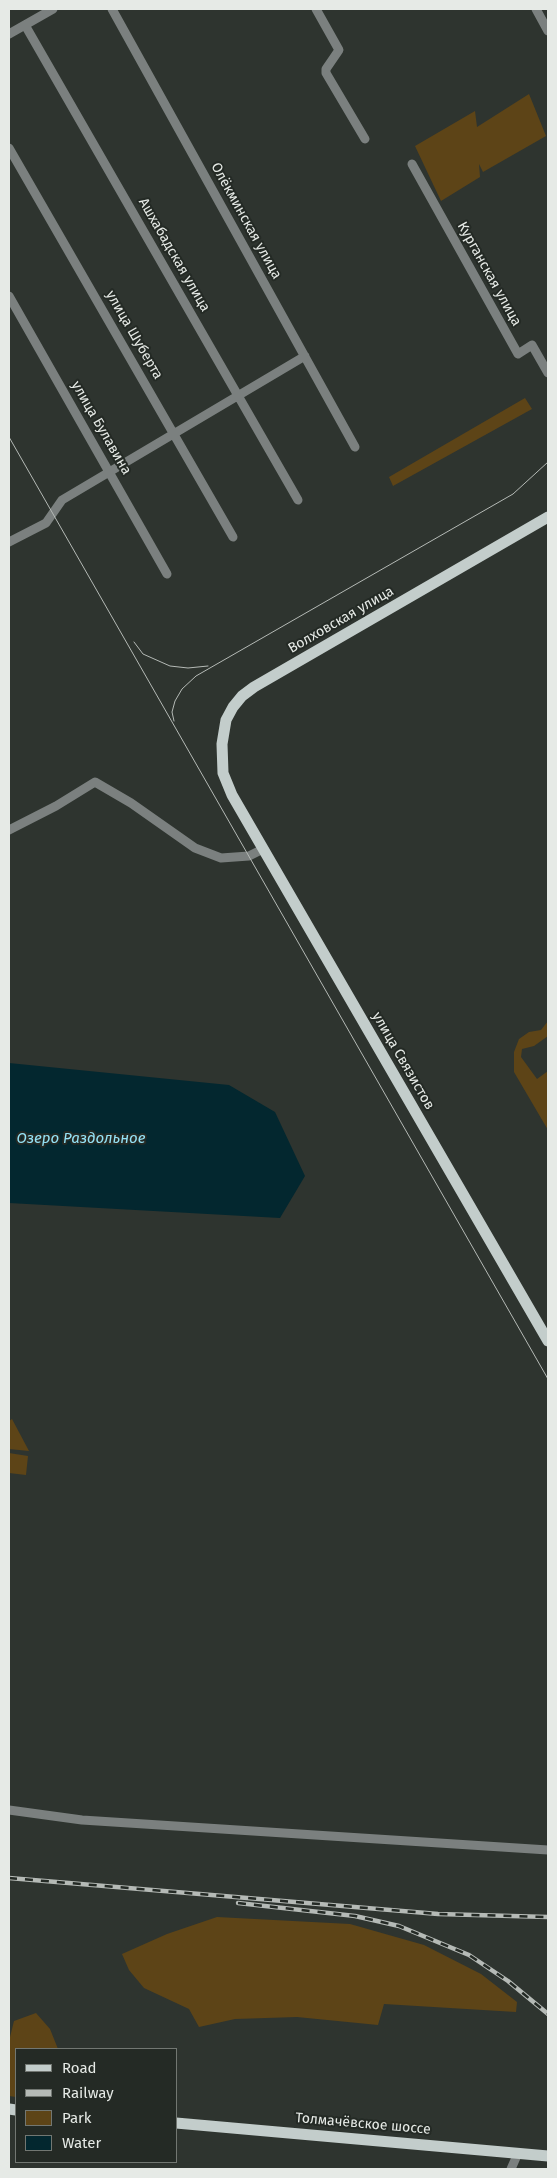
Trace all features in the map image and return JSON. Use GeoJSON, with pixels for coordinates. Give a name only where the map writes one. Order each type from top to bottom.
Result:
{"type":"FeatureCollection","features":[{"type":"Feature","properties":{"kind":"main road","name":"Волховская улица"},"geometry":{"type":"LineString","coordinates":[[232,795],[223,773],[222,744],[226,720],[242,696],[254,687],[548,517]]}},
{"type":"Feature","properties":{"kind":"main road","name":"улица Связистов"},"geometry":{"type":"LineString","coordinates":[[232,795],[548,1341]]}},
{"type":"Feature","properties":{"kind":"main road","name":"Толмачёвское шоссе"},"geometry":{"type":"LineString","coordinates":[[178,2124],[548,2156]]}},
{"type":"Feature","properties":{"kind":"street"},"geometry":{"type":"LineString","coordinates":[[9,34],[53,9]]}},
{"type":"Feature","properties":{"kind":"street","name":"Олёкминская улица"},"geometry":{"type":"LineString","coordinates":[[112,9],[355,447]]}},
{"type":"Feature","properties":{"kind":"street"},"geometry":{"type":"LineString","coordinates":[[316,9],[339,50],[326,69],[326,73],[364,139]]}},
{"type":"Feature","properties":{"kind":"street"},"geometry":{"type":"LineString","coordinates":[[536,9],[548,31]]}},
{"type":"Feature","properties":{"kind":"street","name":"Ашхабадская улица"},"geometry":{"type":"LineString","coordinates":[[25,25],[298,500]]}},
{"type":"Feature","properties":{"kind":"street","name":"улица Шуберта"},"geometry":{"type":"LineString","coordinates":[[9,148],[175,433],[233,537]]}},
{"type":"Feature","properties":{"kind":"street","name":"Курганская улица"},"geometry":{"type":"LineString","coordinates":[[412,164],[518,354],[532,345],[548,373]]}},
{"type":"Feature","properties":{"kind":"street","name":"улица Булавина"},"geometry":{"type":"LineString","coordinates":[[9,296],[167,574]]}},
{"type":"Feature","properties":{"kind":"street"},"geometry":{"type":"LineString","coordinates":[[9,542],[46,523],[62,500],[239,397],[305,356]]}},
{"type":"Feature","properties":{"kind":"street"},"geometry":{"type":"LineString","coordinates":[[9,830],[56,806],[95,782],[195,848],[221,858],[249,856],[263,849]]}},
{"type":"Feature","properties":{"kind":"street"},"geometry":{"type":"LineString","coordinates":[[9,1810],[82,1820],[548,1850]]}},
{"type":"Feature","properties":{"kind":"street"},"geometry":{"type":"LineString","coordinates":[[511,2169],[518,2153]]}},
{"type":"Feature","properties":{"kind":"green space"},"geometry":{"type":"Polygon","coordinates":[[[529,94],[546,136],[483,172],[479,164],[480,177],[441,201],[415,146],[475,111],[477,127],[529,94]]]}},
{"type":"Feature","properties":{"kind":"green space"},"geometry":{"type":"Polygon","coordinates":[[[525,398],[532,409],[393,486],[389,477],[525,398]]]}},
{"type":"Feature","properties":{"kind":"green space"},"geometry":{"type":"Polygon","coordinates":[[[548,1021],[548,1036],[534,1046],[522,1049],[521,1057],[537,1079],[548,1071],[548,1130],[514,1072],[514,1052],[519,1039],[529,1032],[541,1030],[548,1021]]]}},
{"type":"Feature","properties":{"kind":"green space"},"geometry":{"type":"Polygon","coordinates":[[[12,1419],[29,1451],[9,1449],[9,1421],[12,1419]]]}},
{"type":"Feature","properties":{"kind":"green space"},"geometry":{"type":"Polygon","coordinates":[[[9,1453],[28,1456],[26,1475],[9,1473],[9,1453]]]}},
{"type":"Feature","properties":{"kind":"green space"},"geometry":{"type":"Polygon","coordinates":[[[217,1917],[350,1924],[424,1945],[481,1974],[517,2002],[516,2012],[384,2004],[378,2025],[297,2017],[235,2019],[199,2027],[189,2009],[144,1988],[129,1970],[122,1954],[167,1934],[217,1917]]]}},
{"type":"Feature","properties":{"kind":"green space"},"geometry":{"type":"Polygon","coordinates":[[[36,2013],[50,2029],[58,2048],[15,2048],[15,2097],[9,2096],[9,2041],[14,2021],[36,2013]]]}},
{"type":"Feature","properties":{"kind":"water","name":"Озеро Раздольное"},"geometry":{"type":"Polygon","coordinates":[[[9,1063],[229,1085],[275,1112],[305,1176],[280,1218],[9,1203],[9,1063]]]}},
{"type":"Feature","properties":{"kind":"tram line"},"geometry":{"type":"LineString","coordinates":[[9,437],[548,1379]]}},
{"type":"Feature","properties":{"kind":"tram line"},"geometry":{"type":"LineString","coordinates":[[174,721],[172,712],[175,701],[182,689],[196,676],[513,494],[548,462]]}},
{"type":"Feature","properties":{"kind":"tram line"},"geometry":{"type":"LineString","coordinates":[[134,642],[143,654],[170,666],[188,668],[208,666]]}},
{"type":"Feature","properties":{"kind":"railway"},"geometry":{"type":"LineString","coordinates":[[9,1878],[438,1914],[548,1917]]}},
{"type":"Feature","properties":{"kind":"railway"},"geometry":{"type":"LineString","coordinates":[[238,1903],[355,1916],[399,1926],[469,1955],[508,1981],[548,2014]]}}]}
